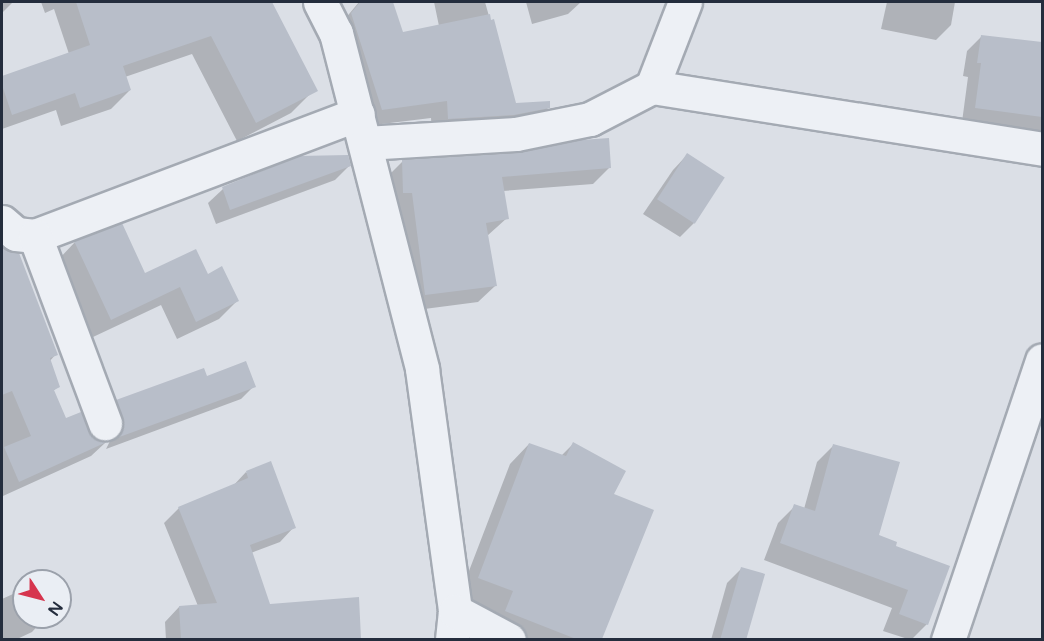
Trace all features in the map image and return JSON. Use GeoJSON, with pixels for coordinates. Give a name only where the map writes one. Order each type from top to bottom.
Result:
{"type":"FeatureCollection","features":[{"type":"Feature","properties":{"kind":"street"},"geometry":{"type":"LineString","coordinates":[[320,2],[336,33],[422,369],[454,625],[509,639]]}},
{"type":"Feature","properties":{"kind":"street"},"geometry":{"type":"LineString","coordinates":[[336,33],[346,2]]}},
{"type":"Feature","properties":{"kind":"street"},"geometry":{"type":"LineString","coordinates":[[652,87],[685,2]]}},
{"type":"Feature","properties":{"kind":"street"},"geometry":{"type":"LineString","coordinates":[[2,222],[16,234],[35,236],[361,128],[516,134],[590,119],[652,87],[1042,149]]}},
{"type":"Feature","properties":{"kind":"street"},"geometry":{"type":"LineString","coordinates":[[35,236],[105,423]]}},
{"type":"Feature","properties":{"kind":"street"},"geometry":{"type":"LineString","coordinates":[[948,639],[1042,360]]}},
{"type":"Feature","properties":{"kind":"building"},"geometry":{"type":"Polygon","coordinates":[[[76,2],[272,2],[318,91],[256,123],[211,36],[123,66],[131,90],[80,108],[75,93],[12,115],[2,85],[2,76],[90,45],[76,2]]]}},
{"type":"Feature","properties":{"kind":"building"},"geometry":{"type":"Polygon","coordinates":[[[360,2],[393,2],[403,32],[490,14],[491,20],[494,19],[516,103],[550,101],[550,108],[514,115],[448,119],[447,101],[382,110],[351,13],[360,2]]]}},
{"type":"Feature","properties":{"kind":"building"},"geometry":{"type":"Polygon","coordinates":[[[981,35],[1042,42],[1042,117],[975,108],[981,63],[977,63],[981,35]]]}},
{"type":"Feature","properties":{"kind":"building"},"geometry":{"type":"Polygon","coordinates":[[[609,138],[611,168],[502,177],[509,219],[486,223],[497,286],[425,295],[412,193],[403,193],[402,160],[517,153],[581,140],[609,138]]]}},
{"type":"Feature","properties":{"kind":"building"},"geometry":{"type":"Polygon","coordinates":[[[687,153],[725,178],[695,224],[657,199],[687,153]]]}},
{"type":"Feature","properties":{"kind":"building"},"geometry":{"type":"Polygon","coordinates":[[[348,155],[351,166],[230,210],[222,187],[299,156],[348,155]]]}},
{"type":"Feature","properties":{"kind":"building"},"geometry":{"type":"Polygon","coordinates":[[[122,223],[145,273],[196,249],[208,274],[222,266],[239,301],[196,322],[180,287],[111,320],[74,241],[122,223]]]}},
{"type":"Feature","properties":{"kind":"building"},"geometry":{"type":"Polygon","coordinates":[[[2,246],[19,253],[58,355],[50,358],[60,387],[54,390],[66,418],[81,412],[93,437],[101,441],[109,441],[19,482],[4,447],[31,436],[12,391],[2,395],[2,246]]]}},
{"type":"Feature","properties":{"kind":"building"},"geometry":{"type":"Polygon","coordinates":[[[246,361],[256,387],[114,439],[124,426],[116,400],[204,368],[207,376],[246,361]]]}},
{"type":"Feature","properties":{"kind":"building"},"geometry":{"type":"Polygon","coordinates":[[[573,442],[626,471],[614,494],[654,510],[602,639],[576,639],[505,611],[513,591],[478,578],[529,443],[566,456],[573,442]]]}},
{"type":"Feature","properties":{"kind":"building"},"geometry":{"type":"Polygon","coordinates":[[[833,444],[900,462],[879,535],[897,542],[896,546],[950,566],[928,625],[899,614],[908,590],[780,543],[794,504],[815,511],[833,444]]]}},
{"type":"Feature","properties":{"kind":"building"},"geometry":{"type":"Polygon","coordinates":[[[271,461],[296,528],[250,545],[270,604],[359,597],[361,639],[181,639],[179,606],[217,603],[178,507],[248,478],[246,471],[271,461]]]}},
{"type":"Feature","properties":{"kind":"building"},"geometry":{"type":"Polygon","coordinates":[[[741,567],[765,574],[746,640],[720,639],[741,567]]]}}]}
